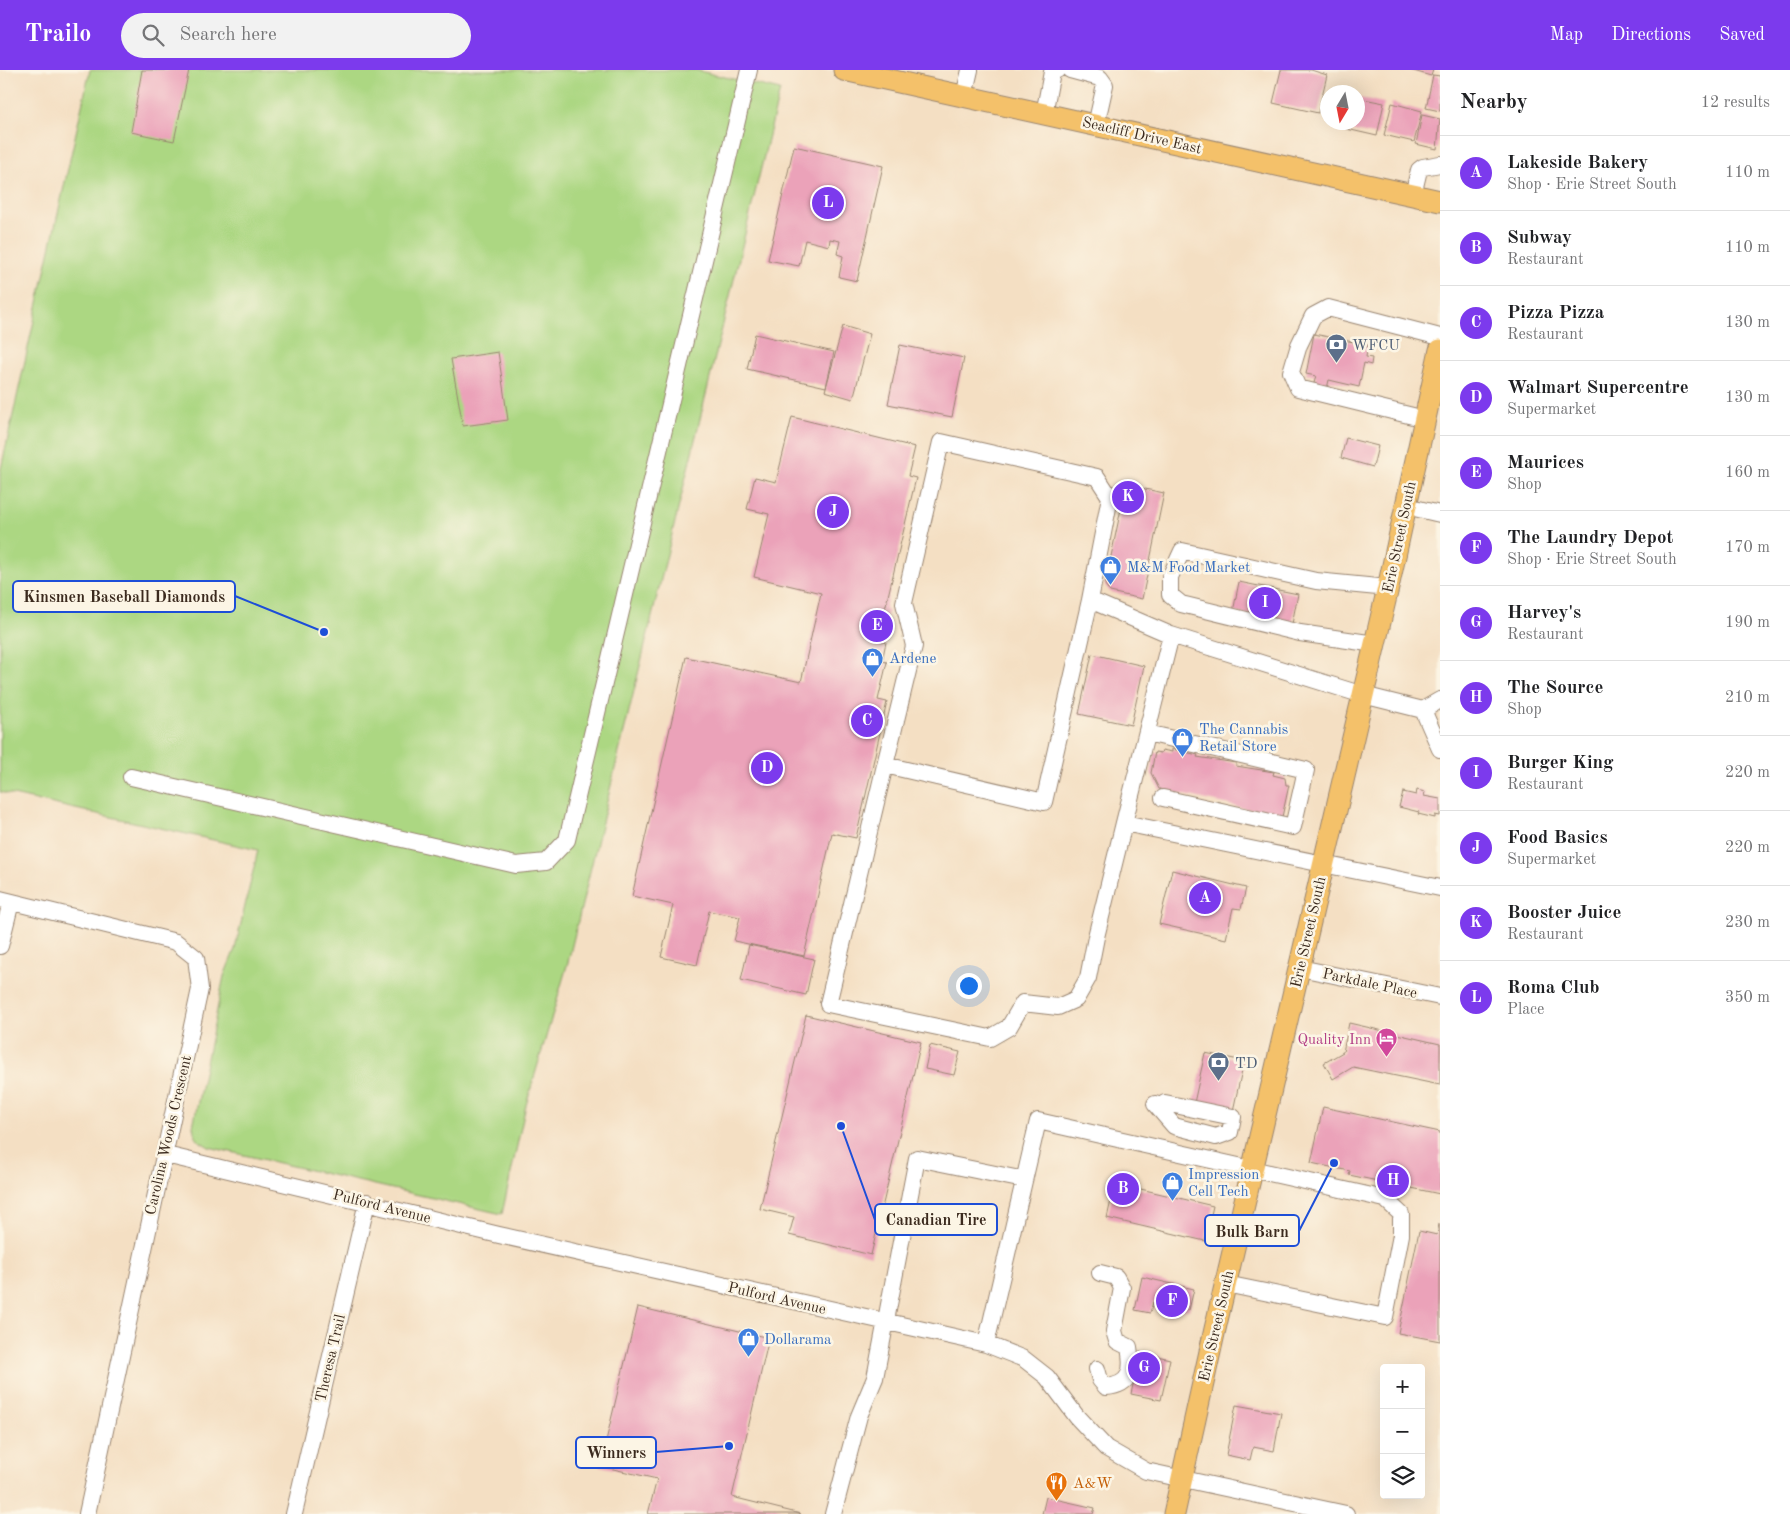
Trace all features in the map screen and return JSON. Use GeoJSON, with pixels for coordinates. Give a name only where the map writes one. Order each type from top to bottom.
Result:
{"type":"FeatureCollection","features":[{"type":"Feature","properties":{"kind":"main road","name":"Seacliff Drive East"},"geometry":{"type":"LineString","coordinates":[[844,70],[1440,202]]}},
{"type":"Feature","properties":{"kind":"main road","name":"Erie Street South"},"geometry":{"type":"LineString","coordinates":[[1174,1514],[1388,588],[1440,350]]}},
{"type":"Feature","properties":{"kind":"street"},"geometry":{"type":"LineString","coordinates":[[131,777],[516,865],[546,862],[567,840],[748,70]]}},
{"type":"Feature","properties":{"kind":"street"},"geometry":{"type":"LineString","coordinates":[[964,96],[970,70]]}},
{"type":"Feature","properties":{"kind":"street"},"geometry":{"type":"LineString","coordinates":[[1044,114],[1052,72],[1057,70]]}},
{"type":"Feature","properties":{"kind":"street"},"geometry":{"type":"LineString","coordinates":[[1070,70],[1100,78],[1105,86],[1096,125]]}},
{"type":"Feature","properties":{"kind":"street"},"geometry":{"type":"LineString","coordinates":[[1413,195],[1419,170],[1423,167],[1440,164]]}},
{"type":"Feature","properties":{"kind":"street"},"geometry":{"type":"LineString","coordinates":[[1425,419],[1298,388],[1292,372],[1300,345],[1313,316],[1328,308],[1440,337]]}},
{"type":"Feature","properties":{"kind":"street"},"geometry":{"type":"LineString","coordinates":[[885,765],[1044,802],[1090,600],[1110,497],[1097,477],[941,442],[904,603],[914,646],[885,765],[828,1004],[990,1038],[1009,1027],[1023,1003],[1058,1007],[1076,999],[1088,978],[1096,937],[1171,636]]}},
{"type":"Feature","properties":{"kind":"street"},"geometry":{"type":"LineString","coordinates":[[1406,506],[1440,514]]}},
{"type":"Feature","properties":{"kind":"street"},"geometry":{"type":"LineString","coordinates":[[1375,644],[1276,628],[1181,604],[1170,595],[1170,577],[1182,551],[1316,581],[1388,588]]}},
{"type":"Feature","properties":{"kind":"street"},"geometry":{"type":"LineString","coordinates":[[1090,600],[1171,636],[1363,695],[1423,710],[1440,700]]}},
{"type":"Feature","properties":{"kind":"street"},"geometry":{"type":"LineString","coordinates":[[1423,710],[1440,749]]}},
{"type":"Feature","properties":{"kind":"street"},"geometry":{"type":"LineString","coordinates":[[1147,733],[1306,770],[1294,827],[1163,798]]}},
{"type":"Feature","properties":{"kind":"street"},"geometry":{"type":"LineString","coordinates":[[1124,823],[1324,862],[1440,888]]}},
{"type":"Feature","properties":{"kind":"street"},"geometry":{"type":"LineString","coordinates":[[0,946],[6,900]]}},
{"type":"Feature","properties":{"kind":"street","name":"Carolina Woods Crescent"},"geometry":{"type":"LineString","coordinates":[[6,900],[176,942],[196,958],[200,989],[166,1155],[157,1181],[87,1514]]}},
{"type":"Feature","properties":{"kind":"street","name":"Parkdale Place"},"geometry":{"type":"LineString","coordinates":[[1300,968],[1440,997]]}},
{"type":"Feature","properties":{"kind":"street"},"geometry":{"type":"LineString","coordinates":[[986,1344],[1038,1122],[1385,1199],[1401,1214],[1401,1235],[1385,1317],[1226,1284]]}},
{"type":"Feature","properties":{"kind":"street","name":"Pulford Avenue"},"geometry":{"type":"LineString","coordinates":[[166,1155],[886,1323],[986,1344],[1024,1359],[1047,1377],[1077,1416],[1106,1448],[1146,1470],[1346,1514]]}},
{"type":"Feature","properties":{"kind":"street"},"geometry":{"type":"LineString","coordinates":[[833,1514],[859,1416],[875,1378],[917,1158],[1024,1180]]}},
{"type":"Feature","properties":{"kind":"street","name":"Theresa Trail"},"geometry":{"type":"LineString","coordinates":[[294,1514],[366,1202]]}},
{"type":"Feature","properties":{"kind":"street"},"geometry":{"type":"LineString","coordinates":[[1097,1369],[1100,1380],[1106,1387],[1118,1386],[1128,1379],[1131,1362],[1129,1347],[1117,1340],[1114,1331],[1122,1288],[1116,1277],[1100,1273]]}},
{"type":"Feature","properties":{"kind":"green space"},"geometry":{"type":"Polygon","coordinates":[[[90,70],[695,70],[780,90],[568,962],[526,1105],[502,1214],[209,1147],[196,1139],[193,1126],[224,976],[235,949],[258,850],[0,792],[0,473],[90,70]]]}},
{"type":"Feature","properties":{"kind":"building"},"geometry":{"type":"Polygon","coordinates":[[[142,70],[189,70],[174,141],[131,132],[142,70]]]}},
{"type":"Feature","properties":{"kind":"building"},"geometry":{"type":"Polygon","coordinates":[[[1281,70],[1311,70],[1327,75],[1325,85],[1320,85],[1318,113],[1273,103],[1281,70]]]}},
{"type":"Feature","properties":{"kind":"building"},"geometry":{"type":"Polygon","coordinates":[[[1410,70],[1433,70],[1431,76],[1410,70]]]}},
{"type":"Feature","properties":{"kind":"building"},"geometry":{"type":"Polygon","coordinates":[[[1433,75],[1440,76],[1440,111],[1426,108],[1433,75]]]}},
{"type":"Feature","properties":{"kind":"building"},"geometry":{"type":"Polygon","coordinates":[[[1365,99],[1384,103],[1377,136],[1351,130],[1365,130],[1365,99]]]}},
{"type":"Feature","properties":{"kind":"building"},"geometry":{"type":"Polygon","coordinates":[[[1392,103],[1422,111],[1414,142],[1384,135],[1392,103]]]}},
{"type":"Feature","properties":{"kind":"building"},"geometry":{"type":"Polygon","coordinates":[[[1422,115],[1440,119],[1437,149],[1416,144],[1422,115]]]}},
{"type":"Feature","properties":{"kind":"building"},"geometry":{"type":"Polygon","coordinates":[[[794,146],[883,166],[857,281],[839,277],[843,256],[837,254],[840,241],[830,239],[829,246],[805,240],[799,266],[768,260],[794,146]]]}},
{"type":"Feature","properties":{"kind":"building"},"geometry":{"type":"Polygon","coordinates":[[[843,326],[870,334],[853,399],[825,391],[843,326]]]}},
{"type":"Feature","properties":{"kind":"building"},"geometry":{"type":"Polygon","coordinates":[[[755,334],[834,352],[826,387],[747,369],[755,334]]]}},
{"type":"Feature","properties":{"kind":"building","name":"WFCU"},"geometry":{"type":"Polygon","coordinates":[[[1314,334],[1368,345],[1366,357],[1372,358],[1371,365],[1364,363],[1359,387],[1329,380],[1326,393],[1312,390],[1316,376],[1306,374],[1314,334]]]}},
{"type":"Feature","properties":{"kind":"building"},"geometry":{"type":"Polygon","coordinates":[[[900,345],[964,358],[952,417],[888,404],[900,345]]]}},
{"type":"Feature","properties":{"kind":"building"},"geometry":{"type":"Polygon","coordinates":[[[498,352],[508,420],[463,426],[451,359],[498,352]]]}},
{"type":"Feature","properties":{"kind":"building"},"geometry":{"type":"Polygon","coordinates":[[[792,417],[915,447],[908,476],[916,478],[885,609],[888,610],[880,641],[886,642],[882,661],[887,662],[878,700],[887,702],[856,838],[832,833],[804,956],[734,941],[740,917],[709,911],[697,965],[661,957],[673,905],[632,896],[686,657],[801,682],[821,593],[754,577],[769,514],[747,509],[755,477],[776,482],[792,417]]]}},
{"type":"Feature","properties":{"kind":"building"},"geometry":{"type":"Polygon","coordinates":[[[1346,438],[1378,446],[1373,467],[1341,458],[1346,438]]]}},
{"type":"Feature","properties":{"kind":"building"},"geometry":{"type":"Polygon","coordinates":[[[1126,485],[1164,493],[1142,599],[1110,592],[1105,585],[1126,485]]]}},
{"type":"Feature","properties":{"kind":"building"},"geometry":{"type":"Polygon","coordinates":[[[1239,582],[1298,594],[1292,624],[1233,612],[1239,582]]]}},
{"type":"Feature","properties":{"kind":"building"},"geometry":{"type":"Polygon","coordinates":[[[1092,654],[1144,666],[1131,725],[1079,714],[1092,654]]]}},
{"type":"Feature","properties":{"kind":"building"},"geometry":{"type":"Polygon","coordinates":[[[1172,749],[1198,755],[1197,757],[1236,763],[1236,766],[1274,772],[1273,775],[1285,778],[1286,785],[1289,785],[1282,817],[1159,789],[1151,773],[1155,752],[1161,753],[1162,750],[1172,752],[1172,749]]]}},
{"type":"Feature","properties":{"kind":"building"},"geometry":{"type":"Polygon","coordinates":[[[1417,790],[1425,792],[1424,796],[1440,799],[1440,816],[1435,815],[1435,818],[1399,807],[1403,792],[1416,795],[1417,790]]]}},
{"type":"Feature","properties":{"kind":"building"},"geometry":{"type":"Polygon","coordinates":[[[1172,870],[1246,888],[1241,909],[1233,908],[1226,939],[1159,924],[1172,870]]]}},
{"type":"Feature","properties":{"kind":"building"},"geometry":{"type":"Polygon","coordinates":[[[749,945],[814,959],[806,995],[741,980],[749,945]]]}},
{"type":"Feature","properties":{"kind":"building"},"geometry":{"type":"Polygon","coordinates":[[[806,1015],[921,1042],[871,1255],[789,1235],[794,1217],[760,1209],[806,1015]]]}},
{"type":"Feature","properties":{"kind":"building","name":"Quality Inn"},"geometry":{"type":"Polygon","coordinates":[[[1349,1023],[1440,1044],[1440,1085],[1353,1067],[1333,1079],[1324,1063],[1343,1052],[1349,1023]]]}},
{"type":"Feature","properties":{"kind":"building"},"geometry":{"type":"Polygon","coordinates":[[[930,1045],[960,1052],[954,1075],[925,1069],[930,1045]]]}},
{"type":"Feature","properties":{"kind":"building","name":"TD"},"geometry":{"type":"Polygon","coordinates":[[[1205,1053],[1244,1061],[1233,1111],[1194,1103],[1205,1053]]]}},
{"type":"Feature","properties":{"kind":"building"},"geometry":{"type":"Polygon","coordinates":[[[1323,1107],[1440,1132],[1440,1194],[1349,1175],[1350,1171],[1311,1163],[1323,1107]]]}},
{"type":"Feature","properties":{"kind":"building"},"geometry":{"type":"Polygon","coordinates":[[[1115,1183],[1213,1206],[1205,1241],[1107,1218],[1115,1183]]]}},
{"type":"Feature","properties":{"kind":"building"},"geometry":{"type":"Polygon","coordinates":[[[1439,1224],[1440,1341],[1398,1333],[1419,1231],[1437,1235],[1439,1224]]]}},
{"type":"Feature","properties":{"kind":"building"},"geometry":{"type":"Polygon","coordinates":[[[1142,1277],[1194,1289],[1189,1310],[1153,1302],[1150,1313],[1135,1310],[1142,1277]]]}},
{"type":"Feature","properties":{"kind":"building"},"geometry":{"type":"Polygon","coordinates":[[[638,1307],[769,1338],[732,1497],[801,1514],[648,1514],[657,1479],[600,1466],[638,1307]]]}},
{"type":"Feature","properties":{"kind":"building"},"geometry":{"type":"Polygon","coordinates":[[[1140,1352],[1170,1359],[1161,1400],[1131,1394],[1140,1352]]]}},
{"type":"Feature","properties":{"kind":"building"},"geometry":{"type":"Polygon","coordinates":[[[1236,1405],[1281,1413],[1274,1451],[1253,1447],[1250,1460],[1226,1455],[1236,1405]]]}},
{"type":"Feature","properties":{"kind":"building","name":"A&W"},"geometry":{"type":"Polygon","coordinates":[[[1046,1497],[1095,1508],[1093,1514],[1042,1514],[1046,1497]]]}},
{"type":"Feature","properties":{"kind":"place","name":"Roma Club"},"geometry":{"type":"Point","coordinates":[828,203]}},
{"type":"Feature","properties":{"kind":"place","name":"WFCU"},"geometry":{"type":"Point","coordinates":[1336,364]}},
{"type":"Feature","properties":{"kind":"place","name":"Booster Juice"},"geometry":{"type":"Point","coordinates":[1128,497]}},
{"type":"Feature","properties":{"kind":"place","name":"Food Basics"},"geometry":{"type":"Point","coordinates":[833,512]}},
{"type":"Feature","properties":{"kind":"place","name":"M&M Food Market"},"geometry":{"type":"Point","coordinates":[1111,586]}},
{"type":"Feature","properties":{"kind":"place","name":"Burger King"},"geometry":{"type":"Point","coordinates":[1265,603]}},
{"type":"Feature","properties":{"kind":"place","name":"Maurices"},"geometry":{"type":"Point","coordinates":[877,626]}},
{"type":"Feature","properties":{"kind":"place","name":"Kinsmen Baseball Diamonds"},"geometry":{"type":"Point","coordinates":[324,632]}},
{"type":"Feature","properties":{"kind":"place","name":"Ardene"},"geometry":{"type":"Point","coordinates":[873,677]}},
{"type":"Feature","properties":{"kind":"place","name":"Pizza Pizza"},"geometry":{"type":"Point","coordinates":[867,721]}},
{"type":"Feature","properties":{"kind":"place","name":"The Cannabis Retail Store"},"geometry":{"type":"Point","coordinates":[1183,757]}},
{"type":"Feature","properties":{"kind":"place","name":"Walmart Supercentre"},"geometry":{"type":"Point","coordinates":[767,768]}},
{"type":"Feature","properties":{"kind":"place","name":"Lakeside Bakery"},"geometry":{"type":"Point","coordinates":[1205,898]}},
{"type":"Feature","properties":{"kind":"place","name":"Quality Inn"},"geometry":{"type":"Point","coordinates":[1387,1058]}},
{"type":"Feature","properties":{"kind":"place","name":"TD"},"geometry":{"type":"Point","coordinates":[1219,1082]}},
{"type":"Feature","properties":{"kind":"place","name":"Canadian Tire"},"geometry":{"type":"Point","coordinates":[841,1126]}},
{"type":"Feature","properties":{"kind":"place","name":"Bulk Barn"},"geometry":{"type":"Point","coordinates":[1334,1163]}},
{"type":"Feature","properties":{"kind":"place","name":"The Source"},"geometry":{"type":"Point","coordinates":[1393,1181]}},
{"type":"Feature","properties":{"kind":"place","name":"Subway"},"geometry":{"type":"Point","coordinates":[1123,1189]}},
{"type":"Feature","properties":{"kind":"place","name":"Impression Cell Tech"},"geometry":{"type":"Point","coordinates":[1172,1202]}},
{"type":"Feature","properties":{"kind":"place","name":"The Laundry Depot"},"geometry":{"type":"Point","coordinates":[1172,1301]}},
{"type":"Feature","properties":{"kind":"place","name":"Dollarama"},"geometry":{"type":"Point","coordinates":[748,1358]}},
{"type":"Feature","properties":{"kind":"place","name":"Harvey's"},"geometry":{"type":"Point","coordinates":[1144,1368]}},
{"type":"Feature","properties":{"kind":"place","name":"Winners"},"geometry":{"type":"Point","coordinates":[729,1446]}},
{"type":"Feature","properties":{"kind":"place","name":"A&W"},"geometry":{"type":"Point","coordinates":[1057,1502]}}]}
